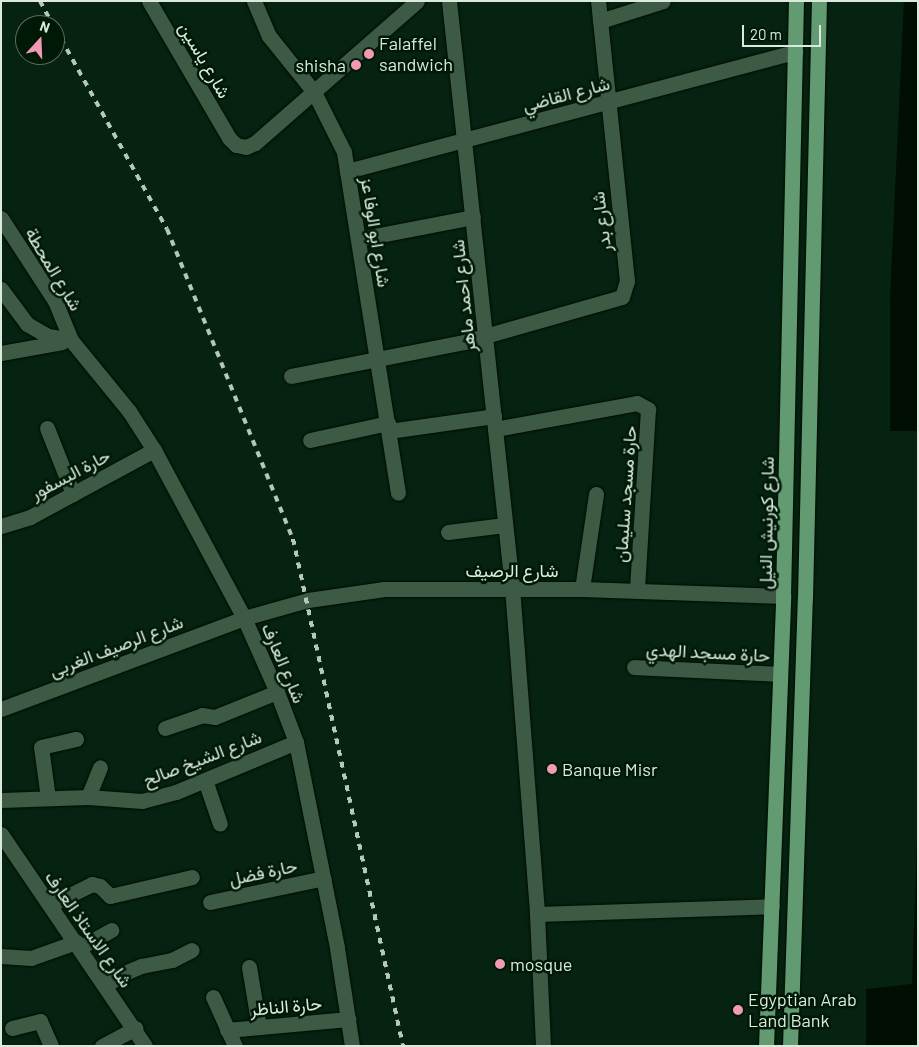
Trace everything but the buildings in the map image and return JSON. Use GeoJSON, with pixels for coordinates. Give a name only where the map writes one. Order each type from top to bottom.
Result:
{"type":"FeatureCollection","features":[{"type":"Feature","properties":{"kind":"main road","name":"شارع كورنيش النيل"},"geometry":{"type":"LineString","coordinates":[[766,1046],[783,596],[796,1]]}},
{"type":"Feature","properties":{"kind":"main road"},"geometry":{"type":"LineString","coordinates":[[790,1046],[806,598],[819,1]]}},
{"type":"Feature","properties":{"kind":"street","name":"شارع ياسين"},"geometry":{"type":"LineString","coordinates":[[149,1],[229,138],[236,145],[246,147],[255,143],[314,92]]}},
{"type":"Feature","properties":{"kind":"street","name":"شارع ابو الوفا عز"},"geometry":{"type":"LineString","coordinates":[[254,1],[269,36],[314,92],[337,134],[347,171],[398,493]]}},
{"type":"Feature","properties":{"kind":"street"},"geometry":{"type":"LineString","coordinates":[[314,92],[417,1]]}},
{"type":"Feature","properties":{"kind":"street","name":"شارع احمد ماهر"},"geometry":{"type":"LineString","coordinates":[[449,1],[512,587],[537,914],[543,1046]]}},
{"type":"Feature","properties":{"kind":"street","name":"شارع بدر"},"geometry":{"type":"LineString","coordinates":[[486,334],[615,301],[626,290],[606,102],[598,1]]}},
{"type":"Feature","properties":{"kind":"street"},"geometry":{"type":"LineString","coordinates":[[600,21],[663,1]]}},
{"type":"Feature","properties":{"kind":"street","name":"شارع القاضي"},"geometry":{"type":"LineString","coordinates":[[347,171],[795,52]]}},
{"type":"Feature","properties":{"kind":"street"},"geometry":{"type":"LineString","coordinates":[[358,239],[473,217]]}},
{"type":"Feature","properties":{"kind":"street","name":"شارع المحطة"},"geometry":{"type":"LineString","coordinates":[[1,218],[55,301],[71,340]]}},
{"type":"Feature","properties":{"kind":"street","name":"شارع المحطة"},"geometry":{"type":"LineString","coordinates":[[1,289],[27,324],[48,336],[71,340]]}},
{"type":"Feature","properties":{"kind":"street"},"geometry":{"type":"LineString","coordinates":[[291,376],[464,342],[486,334]]}},
{"type":"Feature","properties":{"kind":"street"},"geometry":{"type":"LineString","coordinates":[[1,353],[71,340]]}},
{"type":"Feature","properties":{"kind":"street","name":"شارع العارف"},"geometry":{"type":"LineString","coordinates":[[71,340],[124,404],[154,450],[244,618],[277,692],[296,742],[324,878],[352,1046]]}},
{"type":"Feature","properties":{"kind":"street","name":"حارة مسجد سليمان"},"geometry":{"type":"LineString","coordinates":[[494,422],[637,403],[648,409],[637,590]]}},
{"type":"Feature","properties":{"kind":"street"},"geometry":{"type":"LineString","coordinates":[[310,440],[388,427],[494,422]]}},
{"type":"Feature","properties":{"kind":"street"},"geometry":{"type":"LineString","coordinates":[[47,428],[73,494]]}},
{"type":"Feature","properties":{"kind":"street","name":"حارة البسفور"},"geometry":{"type":"LineString","coordinates":[[1,526],[30,517],[154,450]]}},
{"type":"Feature","properties":{"kind":"street"},"geometry":{"type":"LineString","coordinates":[[582,589],[596,494]]}},
{"type":"Feature","properties":{"kind":"street"},"geometry":{"type":"LineString","coordinates":[[448,532],[506,524]]}},
{"type":"Feature","properties":{"kind":"street","name":"شارع الرصيف"},"geometry":{"type":"LineString","coordinates":[[244,618],[308,600],[384,589],[512,587],[783,596]]}},
{"type":"Feature","properties":{"kind":"street","name":"شارع الرصيف الغربى"},"geometry":{"type":"LineString","coordinates":[[1,709],[244,618]]}},
{"type":"Feature","properties":{"kind":"street","name":"حارة مسجد الهدي"},"geometry":{"type":"LineString","coordinates":[[634,667],[780,674]]}},
{"type":"Feature","properties":{"kind":"street"},"geometry":{"type":"LineString","coordinates":[[165,728],[202,715],[215,717],[277,692]]}},
{"type":"Feature","properties":{"kind":"street"},"geometry":{"type":"LineString","coordinates":[[48,798],[41,747],[76,739]]}},
{"type":"Feature","properties":{"kind":"street","name":"شارع الشيخ صالح"},"geometry":{"type":"LineString","coordinates":[[1,800],[88,797],[142,802],[205,780],[296,742]]}},
{"type":"Feature","properties":{"kind":"street"},"geometry":{"type":"LineString","coordinates":[[88,797],[100,766]]}},
{"type":"Feature","properties":{"kind":"street"},"geometry":{"type":"LineString","coordinates":[[205,780],[220,824]]}},
{"type":"Feature","properties":{"kind":"street","name":"شارع الاستاذ العارف"},"geometry":{"type":"LineString","coordinates":[[1,834],[136,1028],[145,1046]]}},
{"type":"Feature","properties":{"kind":"street"},"geometry":{"type":"LineString","coordinates":[[50,905],[92,884],[100,886],[110,896],[192,876]]}},
{"type":"Feature","properties":{"kind":"street","name":"حارة فضل"},"geometry":{"type":"LineString","coordinates":[[210,902],[324,878]]}},
{"type":"Feature","properties":{"kind":"street"},"geometry":{"type":"LineString","coordinates":[[537,914],[772,906]]}},
{"type":"Feature","properties":{"kind":"street"},"geometry":{"type":"LineString","coordinates":[[1,956],[30,958],[78,945],[111,930]]}},
{"type":"Feature","properties":{"kind":"street"},"geometry":{"type":"LineString","coordinates":[[106,986],[122,974],[172,960],[192,950]]}},
{"type":"Feature","properties":{"kind":"street"},"geometry":{"type":"LineString","coordinates":[[249,967],[259,1027]]}},
{"type":"Feature","properties":{"kind":"street","name":"حارة الناظر"},"geometry":{"type":"LineString","coordinates":[[213,997],[235,1046]]}},
{"type":"Feature","properties":{"kind":"street","name":"حارة الناظر"},"geometry":{"type":"LineString","coordinates":[[227,1030],[349,1019]]}},
{"type":"Feature","properties":{"kind":"street"},"geometry":{"type":"LineString","coordinates":[[12,1028],[40,1022],[51,1046]]}},
{"type":"Feature","properties":{"kind":"street"},"geometry":{"type":"LineString","coordinates":[[102,1046],[136,1028]]}},
{"type":"Feature","properties":{"kind":"shaded area"},"geometry":{"type":"Polygon","coordinates":[[[904,1],[918,1],[918,431],[890,431],[890,299],[904,1]]]}},
{"type":"Feature","properties":{"kind":"shaded area"},"geometry":{"type":"Polygon","coordinates":[[[918,817],[918,1046],[866,1046],[866,989],[912,984],[918,817]]]}},
{"type":"Feature","properties":{"kind":"railway"},"geometry":{"type":"LineString","coordinates":[[40,1],[48,15]]}},
{"type":"Feature","properties":{"kind":"railway"},"geometry":{"type":"LineString","coordinates":[[65,46],[167,229],[293,539],[403,1046]]}},
{"type":"Feature","properties":{"kind":"place","name":"Falaffel sandwich"},"geometry":{"type":"Point","coordinates":[369,54]}},
{"type":"Feature","properties":{"kind":"place","name":"shisha"},"geometry":{"type":"Point","coordinates":[356,65]}},
{"type":"Feature","properties":{"kind":"place","name":"Banque Misr"},"geometry":{"type":"Point","coordinates":[552,769]}},
{"type":"Feature","properties":{"kind":"place","name":"mosque"},"geometry":{"type":"Point","coordinates":[500,964]}},
{"type":"Feature","properties":{"kind":"place","name":"Egyptian Arab Land Bank"},"geometry":{"type":"Point","coordinates":[738,1010]}}]}
